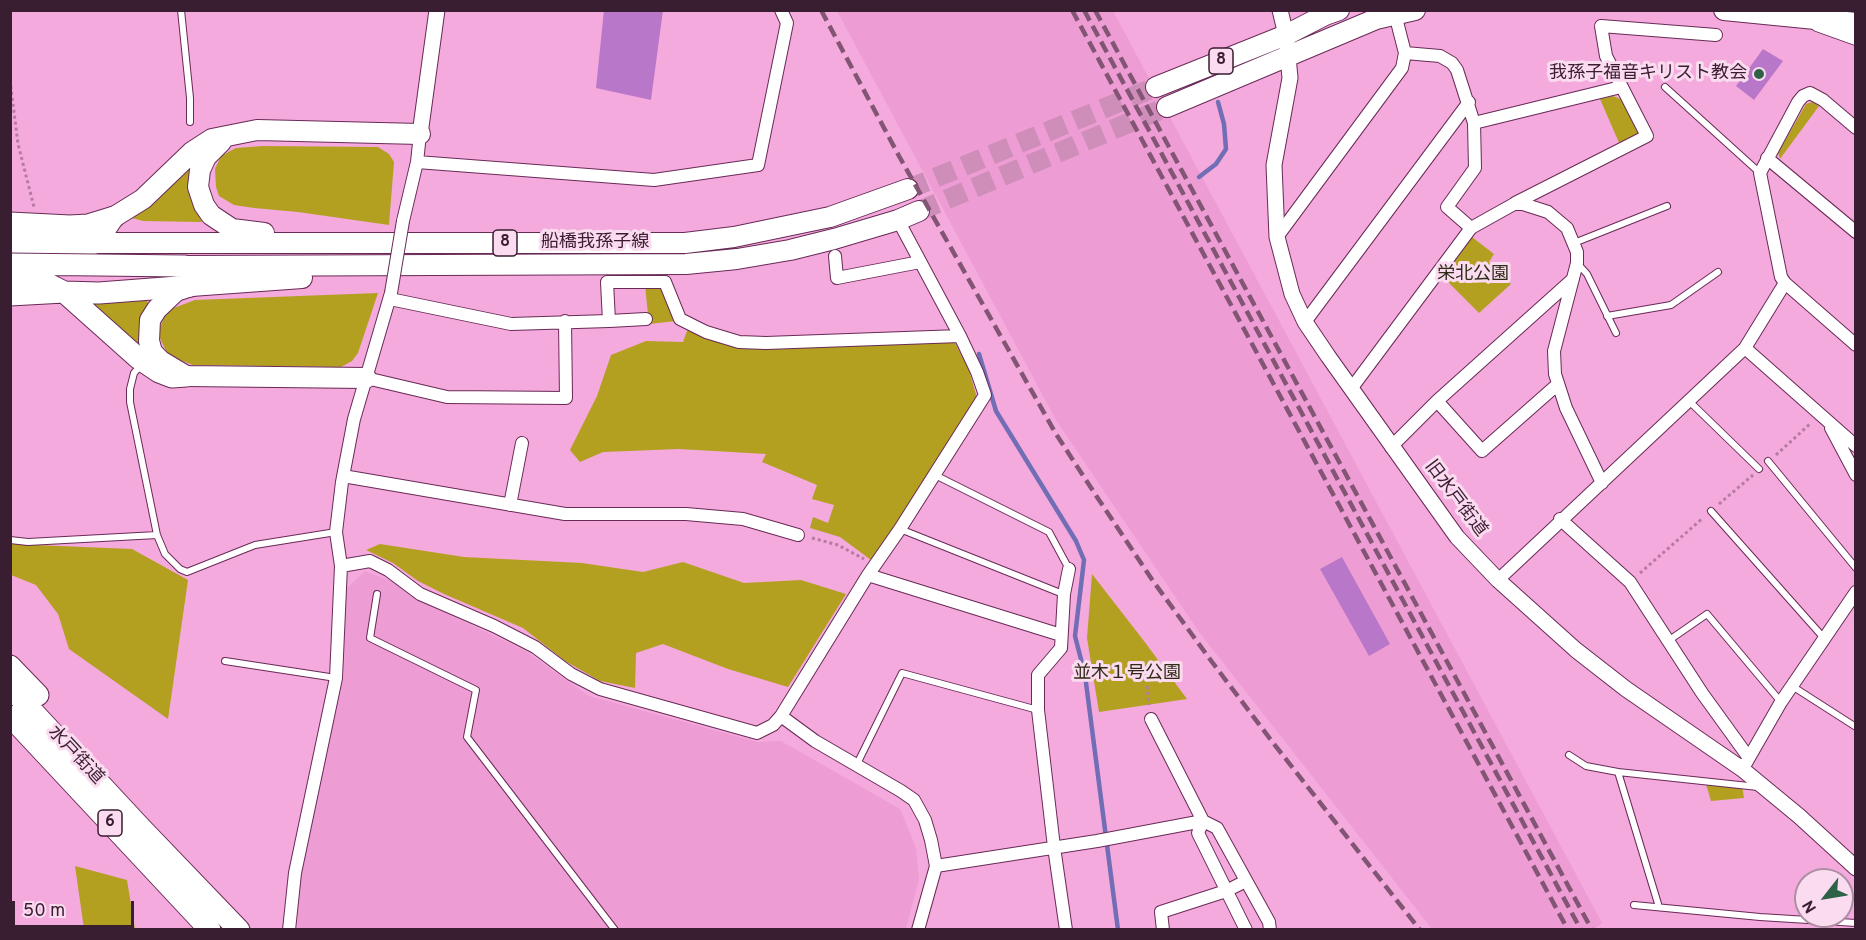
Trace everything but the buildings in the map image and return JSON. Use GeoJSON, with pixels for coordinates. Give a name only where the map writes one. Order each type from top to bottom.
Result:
{"type":"FeatureCollection","features":[{"type":"Feature","properties":{"kind":"highway"},"geometry":{"type":"LineString","coordinates":[[10,223],[88,225],[114,217]]}},
{"type":"Feature","properties":{"kind":"highway"},"geometry":{"type":"LineString","coordinates":[[70,226],[85,233],[95,243]]}},
{"type":"Feature","properties":{"kind":"highway"},"geometry":{"type":"LineString","coordinates":[[10,242],[95,243]]}},
{"type":"Feature","properties":{"kind":"highway"},"geometry":{"type":"LineString","coordinates":[[10,264],[188,276]]}},
{"type":"Feature","properties":{"kind":"highway"},"geometry":{"type":"LineString","coordinates":[[10,295],[99,293],[188,276]]}},
{"type":"Feature","properties":{"kind":"highway"},"geometry":{"type":"LineString","coordinates":[[10,278],[42,281],[64,292],[148,357],[159,372],[172,377],[186,376]]}},
{"type":"Feature","properties":{"kind":"highway"},"geometry":{"type":"LineString","coordinates":[[10,666],[94,756],[141,828]]}},
{"type":"Feature","properties":{"kind":"highway","name":"水戸街道"},"geometry":{"type":"LineString","coordinates":[[10,687],[239,930]]}},
{"type":"Feature","properties":{"kind":"highway","name":"水戸街道"},"geometry":{"type":"LineString","coordinates":[[10,716],[210,930]]}},
{"type":"Feature","properties":{"kind":"main road","name":"8"},"geometry":{"type":"LineString","coordinates":[[1156,87],[1287,35],[1324,15],[1339,10]]}},
{"type":"Feature","properties":{"kind":"main road","name":"8"},"geometry":{"type":"LineString","coordinates":[[1167,107],[1289,57],[1319,41],[1376,19],[1415,10]]}},
{"type":"Feature","properties":{"kind":"main road"},"geometry":{"type":"LineString","coordinates":[[1724,10],[1856,23]]}},
{"type":"Feature","properties":{"kind":"main road"},"geometry":{"type":"LineString","coordinates":[[95,243],[114,217],[143,199],[202,144],[212,139],[257,130],[420,134]]}},
{"type":"Feature","properties":{"kind":"main road"},"geometry":{"type":"LineString","coordinates":[[239,132],[219,142],[206,156],[200,170],[198,187],[204,205],[211,215],[232,229],[361,244]]}},
{"type":"Feature","properties":{"kind":"main road","name":"船橋我孫子線"},"geometry":{"type":"LineString","coordinates":[[95,243],[685,243],[734,237],[830,217],[908,189]]}},
{"type":"Feature","properties":{"kind":"main road","name":"船橋我孫子線"},"geometry":{"type":"LineString","coordinates":[[188,276],[375,266],[606,274],[738,259],[790,250],[898,220],[919,211]]}},
{"type":"Feature","properties":{"kind":"main road"},"geometry":{"type":"LineString","coordinates":[[148,357],[150,320],[157,309],[188,276]]}},
{"type":"Feature","properties":{"kind":"main road"},"geometry":{"type":"LineString","coordinates":[[186,376],[366,378]]}},
{"type":"Feature","properties":{"kind":"street"},"geometry":{"type":"LineString","coordinates":[[289,930],[295,873],[336,678],[341,566],[336,531],[343,476],[354,419],[390,296],[403,221],[417,162],[437,10]]}},
{"type":"Feature","properties":{"kind":"street"},"geometry":{"type":"LineString","coordinates":[[417,162],[654,180],[758,165],[787,23],[782,10]]}},
{"type":"Feature","properties":{"kind":"street","name":"旧水戸街道"},"geometry":{"type":"LineString","coordinates":[[1280,10],[1287,35],[1290,78],[1275,165],[1276,237],[1292,294],[1305,322],[1391,447],[1457,537],[1498,580],[1576,650],[1626,689],[1746,763],[1764,787],[1856,868]]}},
{"type":"Feature","properties":{"kind":"street"},"geometry":{"type":"LineString","coordinates":[[1276,237],[1402,68],[1405,53],[1395,14]]}},
{"type":"Feature","properties":{"kind":"street"},"geometry":{"type":"LineString","coordinates":[[1799,18],[1856,39]]}},
{"type":"Feature","properties":{"kind":"street"},"geometry":{"type":"LineString","coordinates":[[1351,389],[1471,228],[1647,136],[1606,56],[1601,26],[1716,35]]}},
{"type":"Feature","properties":{"kind":"street"},"geometry":{"type":"LineString","coordinates":[[1405,53],[1440,56],[1452,63],[1457,70],[1474,123],[1475,168],[1447,207],[1471,228]]}},
{"type":"Feature","properties":{"kind":"street"},"geometry":{"type":"LineString","coordinates":[[1474,123],[1621,87]]}},
{"type":"Feature","properties":{"kind":"street"},"geometry":{"type":"LineString","coordinates":[[1856,128],[1822,100],[1810,93],[1803,96],[1760,173],[1781,278],[1856,345]]}},
{"type":"Feature","properties":{"kind":"street"},"geometry":{"type":"LineString","coordinates":[[1305,322],[1469,102]]}},
{"type":"Feature","properties":{"kind":"street"},"geometry":{"type":"LineString","coordinates":[[1767,158],[1856,232]]}},
{"type":"Feature","properties":{"kind":"street"},"geometry":{"type":"LineString","coordinates":[[1514,204],[1523,204],[1548,212],[1567,228],[1577,252],[1577,263],[1554,351],[1558,384],[1566,408],[1602,483]]}},
{"type":"Feature","properties":{"kind":"street"},"geometry":{"type":"LineString","coordinates":[[341,566],[370,561],[388,570],[420,594],[494,626],[535,647],[571,674],[600,690],[757,733],[773,725],[781,716],[985,395],[978,372],[898,220]]}},
{"type":"Feature","properties":{"kind":"street"},"geometry":{"type":"LineString","coordinates":[[835,256],[837,278],[920,262]]}},
{"type":"Feature","properties":{"kind":"street"},"geometry":{"type":"LineString","coordinates":[[609,321],[606,274],[664,282],[680,319],[706,332],[740,342],[766,344],[960,336]]}},
{"type":"Feature","properties":{"kind":"street"},"geometry":{"type":"LineString","coordinates":[[1391,447],[1437,401],[1573,279]]}},
{"type":"Feature","properties":{"kind":"street"},"geometry":{"type":"LineString","coordinates":[[1498,580],[1560,519],[1602,483],[1744,348],[1785,283]]}},
{"type":"Feature","properties":{"kind":"street"},"geometry":{"type":"LineString","coordinates":[[390,296],[511,324],[646,319]]}},
{"type":"Feature","properties":{"kind":"street"},"geometry":{"type":"LineString","coordinates":[[366,378],[447,396],[566,398],[565,321]]}},
{"type":"Feature","properties":{"kind":"street"},"geometry":{"type":"LineString","coordinates":[[1744,348],[1856,446]]}},
{"type":"Feature","properties":{"kind":"street"},"geometry":{"type":"LineString","coordinates":[[1437,401],[1482,451],[1558,384]]}},
{"type":"Feature","properties":{"kind":"street"},"geometry":{"type":"LineString","coordinates":[[1827,421],[1856,475]]}},
{"type":"Feature","properties":{"kind":"street"},"geometry":{"type":"LineString","coordinates":[[510,505],[522,444]]}},
{"type":"Feature","properties":{"kind":"street"},"geometry":{"type":"LineString","coordinates":[[343,476],[565,514],[686,514],[743,519],[798,535]]}},
{"type":"Feature","properties":{"kind":"street"},"geometry":{"type":"LineString","coordinates":[[1560,519],[1630,582],[1746,763],[1823,637],[1856,592]]}},
{"type":"Feature","properties":{"kind":"street"},"geometry":{"type":"LineString","coordinates":[[1066,930],[1038,710],[1038,675],[1061,648],[1064,594],[1069,569]]}},
{"type":"Feature","properties":{"kind":"street"},"geometry":{"type":"LineString","coordinates":[[872,570],[1061,635]]}},
{"type":"Feature","properties":{"kind":"street"},"geometry":{"type":"LineString","coordinates":[[781,716],[816,741],[901,790],[914,800],[928,830],[936,866],[918,930]]}},
{"type":"Feature","properties":{"kind":"street"},"geometry":{"type":"LineString","coordinates":[[1151,719],[1203,821],[1217,828],[1269,922],[1270,930]]}},
{"type":"Feature","properties":{"kind":"street"},"geometry":{"type":"LineString","coordinates":[[936,866],[1097,841],[1203,821]]}},
{"type":"Feature","properties":{"kind":"street"},"geometry":{"type":"LineString","coordinates":[[1203,821],[1198,832],[1246,930]]}},
{"type":"Feature","properties":{"kind":"street"},"geometry":{"type":"LineString","coordinates":[[1163,930],[1161,912],[1226,891],[1246,882]]}},
{"type":"Feature","properties":{"kind":"lane"},"geometry":{"type":"LineString","coordinates":[[181,10],[190,98],[190,122]]}},
{"type":"Feature","properties":{"kind":"lane"},"geometry":{"type":"LineString","coordinates":[[1665,87],[1760,173]]}},
{"type":"Feature","properties":{"kind":"lane"},"geometry":{"type":"LineString","coordinates":[[1573,243],[1666,206]]}},
{"type":"Feature","properties":{"kind":"lane"},"geometry":{"type":"LineString","coordinates":[[1577,263],[1587,274],[1616,333]]}},
{"type":"Feature","properties":{"kind":"lane"},"geometry":{"type":"LineString","coordinates":[[1607,316],[1671,305],[1719,272]]}},
{"type":"Feature","properties":{"kind":"lane"},"geometry":{"type":"LineString","coordinates":[[148,357],[134,373],[130,402],[157,535],[165,554],[187,572],[255,545],[336,531]]}},
{"type":"Feature","properties":{"kind":"lane"},"geometry":{"type":"LineString","coordinates":[[1689,401],[1759,469]]}},
{"type":"Feature","properties":{"kind":"lane"},"geometry":{"type":"LineString","coordinates":[[1768,461],[1856,568]]}},
{"type":"Feature","properties":{"kind":"lane"},"geometry":{"type":"LineString","coordinates":[[935,475],[1049,532],[1069,569]]}},
{"type":"Feature","properties":{"kind":"lane"},"geometry":{"type":"LineString","coordinates":[[1711,511],[1823,637]]}},
{"type":"Feature","properties":{"kind":"lane"},"geometry":{"type":"LineString","coordinates":[[900,529],[1064,594]]}},
{"type":"Feature","properties":{"kind":"lane"},"geometry":{"type":"LineString","coordinates":[[10,540],[28,542],[157,535]]}},
{"type":"Feature","properties":{"kind":"lane"},"geometry":{"type":"LineString","coordinates":[[377,594],[370,638],[476,690],[467,737],[615,930]]}},
{"type":"Feature","properties":{"kind":"lane"},"geometry":{"type":"LineString","coordinates":[[1668,641],[1707,614],[1782,702]]}},
{"type":"Feature","properties":{"kind":"lane"},"geometry":{"type":"LineString","coordinates":[[225,661],[336,678]]}},
{"type":"Feature","properties":{"kind":"lane"},"geometry":{"type":"LineString","coordinates":[[856,766],[902,673],[1038,710]]}},
{"type":"Feature","properties":{"kind":"lane"},"geometry":{"type":"LineString","coordinates":[[1792,686],[1856,727]]}},
{"type":"Feature","properties":{"kind":"lane"},"geometry":{"type":"LineString","coordinates":[[1569,755],[1586,766],[1618,772],[1764,787]]}},
{"type":"Feature","properties":{"kind":"lane"},"geometry":{"type":"LineString","coordinates":[[1618,772],[1659,907]]}},
{"type":"Feature","properties":{"kind":"lane"},"geometry":{"type":"LineString","coordinates":[[1634,904],[1856,923]]}},
{"type":"Feature","properties":{"kind":"path"},"geometry":{"type":"LineString","coordinates":[[10,80],[18,144],[38,224]]}},
{"type":"Feature","properties":{"kind":"path"},"geometry":{"type":"LineString","coordinates":[[798,535],[838,545],[872,570]]}},
{"type":"Feature","properties":{"kind":"path"},"geometry":{"type":"LineString","coordinates":[[1147,686],[1151,719]]}},
{"type":"Feature","properties":{"kind":"shaded area"},"geometry":{"type":"Polygon","coordinates":[[[837,11],[1113,11],[1602,923],[1593,930],[1432,929],[1199,632],[1056,420],[837,11]]]}},
{"type":"Feature","properties":{"kind":"shaded area"},"geometry":{"type":"Polygon","coordinates":[[[365,571],[391,581],[414,598],[524,650],[589,696],[758,742],[781,741],[900,809],[916,848],[919,879],[906,929],[297,930],[301,867],[344,675],[345,590],[365,571]]]}},
{"type":"Feature","properties":{"kind":"green space"},"geometry":{"type":"Polygon","coordinates":[[[1613,96],[1623,100],[1639,130],[1636,137],[1620,145],[1600,99],[1613,96]]]}},
{"type":"Feature","properties":{"kind":"green space"},"geometry":{"type":"Polygon","coordinates":[[[1812,102],[1819,106],[1780,159],[1778,153],[1806,104],[1812,102]]]}},
{"type":"Feature","properties":{"kind":"green space"},"geometry":{"type":"Polygon","coordinates":[[[263,146],[378,147],[389,154],[394,162],[389,225],[234,205],[219,196],[215,169],[221,156],[236,148],[263,146]]]}},
{"type":"Feature","properties":{"kind":"green space"},"geometry":{"type":"Polygon","coordinates":[[[193,163],[187,188],[202,222],[143,221],[132,218],[161,195],[193,163]]]}},
{"type":"Feature","properties":{"kind":"green space","name":"栄北公園"},"geometry":{"type":"Polygon","coordinates":[[[1472,237],[1494,254],[1489,262],[1511,284],[1479,313],[1443,277],[1472,237]]]}},
{"type":"Feature","properties":{"kind":"green space"},"geometry":{"type":"Polygon","coordinates":[[[645,285],[660,285],[676,321],[649,324],[645,285]]]}},
{"type":"Feature","properties":{"kind":"green space"},"geometry":{"type":"Polygon","coordinates":[[[378,293],[358,353],[352,361],[341,367],[193,365],[172,357],[166,351],[159,336],[159,329],[171,309],[195,300],[378,293]]]}},
{"type":"Feature","properties":{"kind":"green space"},"geometry":{"type":"Polygon","coordinates":[[[146,299],[148,303],[139,336],[140,347],[91,304],[92,301],[146,299]]]}},
{"type":"Feature","properties":{"kind":"green space"},"geometry":{"type":"Polygon","coordinates":[[[688,328],[738,347],[766,349],[954,341],[969,370],[977,398],[896,527],[871,560],[840,537],[810,528],[813,517],[828,523],[834,505],[812,499],[817,485],[762,462],[766,454],[679,449],[603,452],[580,462],[570,450],[597,396],[611,355],[646,341],[683,342],[688,328]]]}},
{"type":"Feature","properties":{"kind":"green space"},"geometry":{"type":"Polygon","coordinates":[[[11,544],[132,549],[188,580],[168,719],[69,649],[58,614],[36,585],[11,575],[11,544]]]}},
{"type":"Feature","properties":{"kind":"green space"},"geometry":{"type":"Polygon","coordinates":[[[380,544],[464,557],[582,563],[643,572],[683,562],[744,583],[801,580],[846,594],[788,687],[728,669],[663,644],[636,653],[635,688],[600,681],[565,661],[523,628],[444,594],[418,581],[393,563],[366,550],[380,544]]]}},
{"type":"Feature","properties":{"kind":"green space","name":"並木１号公園"},"geometry":{"type":"Polygon","coordinates":[[[1092,574],[1187,699],[1099,712],[1087,638],[1092,574]]]}},
{"type":"Feature","properties":{"kind":"green space"},"geometry":{"type":"Polygon","coordinates":[[[1705,781],[1742,785],[1744,798],[1711,801],[1705,781]]]}},
{"type":"Feature","properties":{"kind":"green space"},"geometry":{"type":"Polygon","coordinates":[[[75,866],[127,880],[135,929],[84,929],[75,866]]]}},
{"type":"Feature","properties":{"kind":"waterway"},"geometry":{"type":"LineString","coordinates":[[1199,177],[1216,164],[1226,149],[1224,124],[1218,102]]}},
{"type":"Feature","properties":{"kind":"waterway"},"geometry":{"type":"LineString","coordinates":[[979,354],[996,411],[1076,541],[1084,560],[1075,636],[1085,675],[1118,930]]}},
{"type":"Feature","properties":{"kind":"tunnel"},"geometry":{"type":"LineString","coordinates":[[908,189],[1156,87]]}},
{"type":"Feature","properties":{"kind":"tunnel"},"geometry":{"type":"LineString","coordinates":[[919,211],[1167,107]]}},
{"type":"Feature","properties":{"kind":"railway"},"geometry":{"type":"LineString","coordinates":[[821,10],[899,156],[1056,434],[1097,497],[1153,581],[1212,662],[1420,930]]}},
{"type":"Feature","properties":{"kind":"railway"},"geometry":{"type":"LineString","coordinates":[[1072,10],[1568,930]]}},
{"type":"Feature","properties":{"kind":"railway"},"geometry":{"type":"LineString","coordinates":[[1084,10],[1581,930]]}},
{"type":"Feature","properties":{"kind":"railway"},"geometry":{"type":"LineString","coordinates":[[1095,10],[1592,930]]}},
{"type":"Feature","properties":{"kind":"place","name":"我孫子福音キリスト教会"},"geometry":{"type":"Point","coordinates":[1759,74]}}]}
